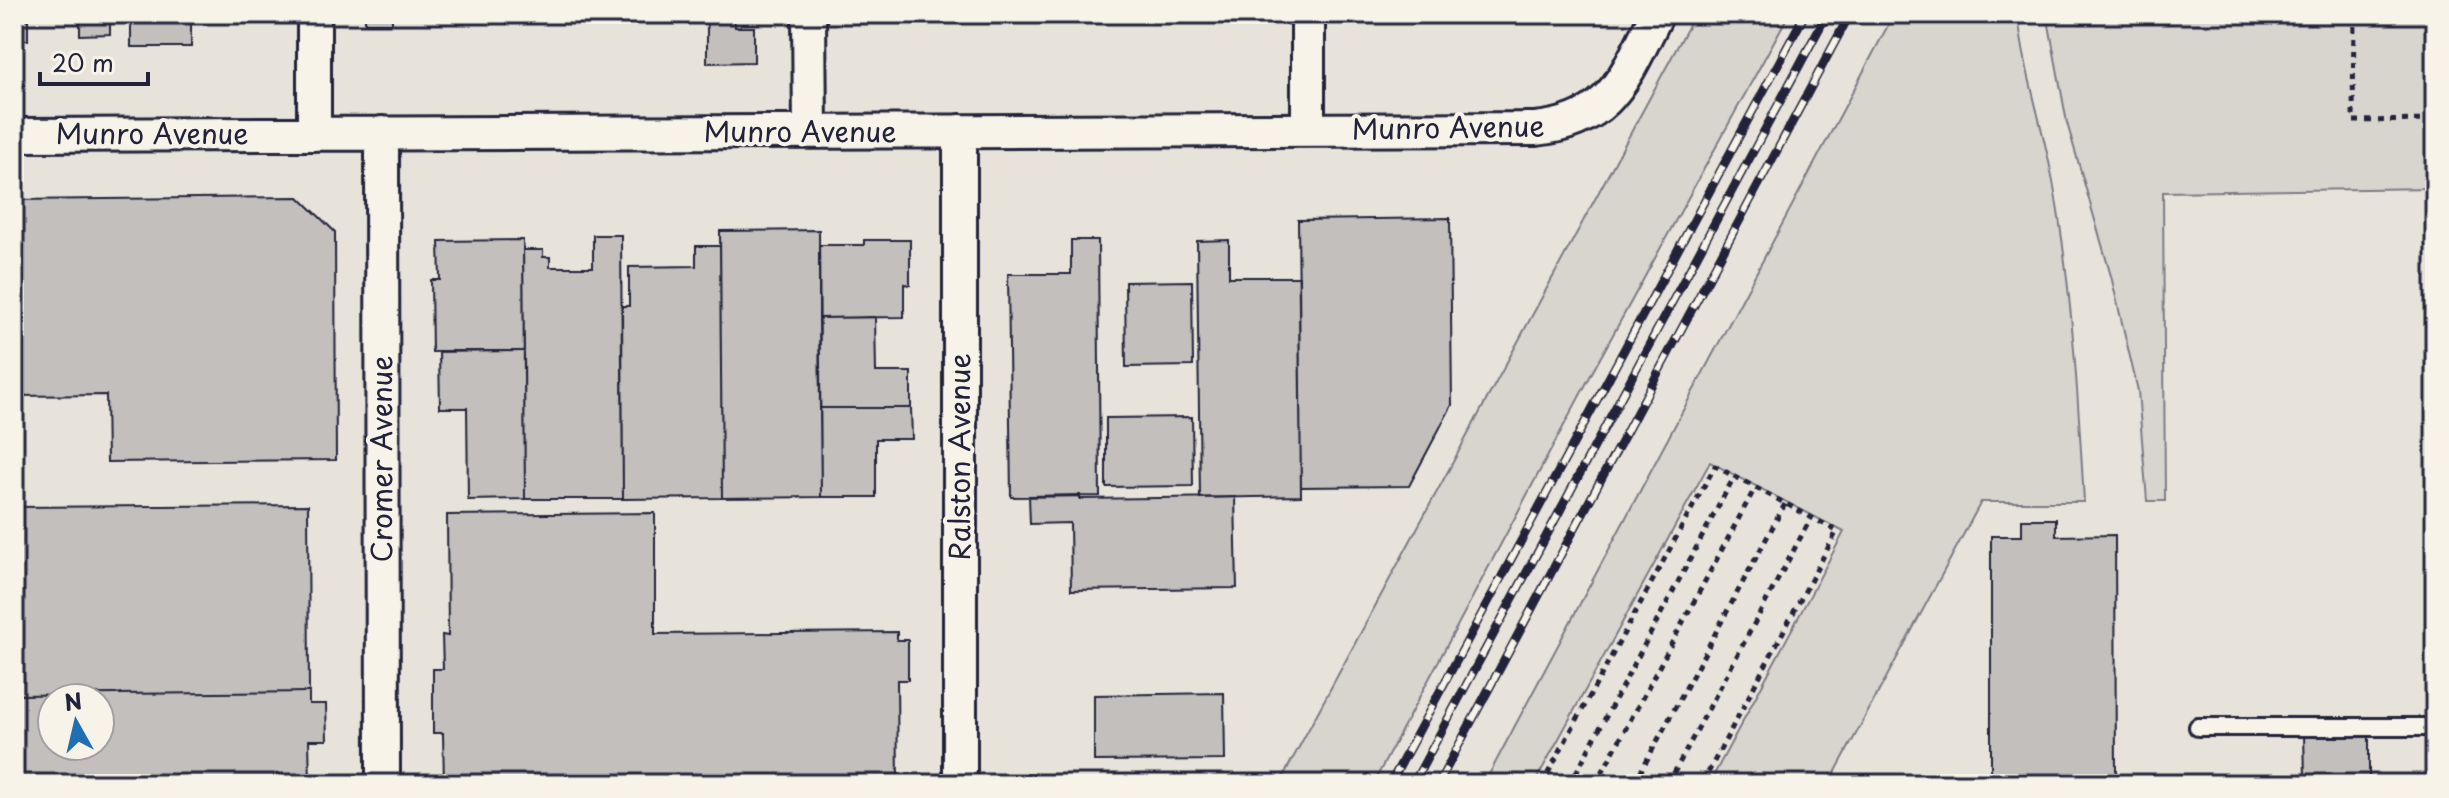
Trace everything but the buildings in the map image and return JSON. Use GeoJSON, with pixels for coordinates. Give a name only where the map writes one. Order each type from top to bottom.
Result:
{"type":"FeatureCollection","features":[{"type":"Feature","properties":{"kind":"street"},"geometry":{"type":"LineString","coordinates":[[314,14],[314,134]]}},
{"type":"Feature","properties":{"kind":"street"},"geometry":{"type":"LineString","coordinates":[[809,14],[810,132]]}},
{"type":"Feature","properties":{"kind":"street"},"geometry":{"type":"LineString","coordinates":[[1308,14],[1308,130]]}},
{"type":"Feature","properties":{"kind":"street","name":"Munro Avenue"},"geometry":{"type":"LineString","coordinates":[[14,135],[1535,129],[1557,127],[1585,117],[1613,95],[1657,14]]}},
{"type":"Feature","properties":{"kind":"street","name":"Ralston Avenue"},"geometry":{"type":"LineString","coordinates":[[960,131],[960,784]]}},
{"type":"Feature","properties":{"kind":"street","name":"Cromer Avenue"},"geometry":{"type":"LineString","coordinates":[[382,133],[383,784]]}},
{"type":"Feature","properties":{"kind":"lane"},"geometry":{"type":"LineString","coordinates":[[2198,727],[2435,727]]}},
{"type":"Feature","properties":{"kind":"path"},"geometry":{"type":"LineString","coordinates":[[2354,14],[2353,121],[2435,120]]}},
{"type":"Feature","properties":{"kind":"path"},"geometry":{"type":"LineString","coordinates":[[1542,784],[1715,466],[1837,531],[1702,784]]}},
{"type":"Feature","properties":{"kind":"path"},"geometry":{"type":"LineString","coordinates":[[1570,784],[1734,477]]}},
{"type":"Feature","properties":{"kind":"path"},"geometry":{"type":"LineString","coordinates":[[1596,784],[1755,488]]}},
{"type":"Feature","properties":{"kind":"path"},"geometry":{"type":"LineString","coordinates":[[1634,784],[1785,504]]}},
{"type":"Feature","properties":{"kind":"path"},"geometry":{"type":"LineString","coordinates":[[1668,784],[1811,518]]}},
{"type":"Feature","properties":{"kind":"shaded area"},"geometry":{"type":"Polygon","coordinates":[[[14,14],[1695,14],[1280,784],[14,784],[14,14]]]}},
{"type":"Feature","properties":{"kind":"shaded area"},"geometry":{"type":"Polygon","coordinates":[[[1695,14],[1789,14],[1593,371],[1373,784],[1279,784],[1695,14]]]}},
{"type":"Feature","properties":{"kind":"shaded area"},"geometry":{"type":"Polygon","coordinates":[[[1789,14],[1894,14],[1484,784],[1373,784],[1593,371],[1789,14]]]}},
{"type":"Feature","properties":{"kind":"shaded area"},"geometry":{"type":"Polygon","coordinates":[[[1894,14],[2018,14],[2060,226],[2074,344],[2084,502],[1981,502],[1829,784],[1709,784],[1844,532],[1710,462],[1534,784],[1484,784],[1894,14]]]}},
{"type":"Feature","properties":{"kind":"shaded area"},"geometry":{"type":"Polygon","coordinates":[[[2018,14],[2047,14],[2067,123],[2111,276],[2138,391],[2147,501],[2165,501],[2163,192],[2435,188],[2435,784],[1508,784],[1701,430],[1981,501],[2084,501],[2075,355],[2065,262],[2053,185],[2021,42],[2018,14]]]}},
{"type":"Feature","properties":{"kind":"shaded area"},"geometry":{"type":"Polygon","coordinates":[[[2047,14],[2435,14],[2435,188],[2163,192],[2165,501],[2147,501],[2138,391],[2111,276],[2067,123],[2047,14]]]}},
{"type":"Feature","properties":{"kind":"railway"},"geometry":{"type":"LineString","coordinates":[[1390,784],[1805,14]]}},
{"type":"Feature","properties":{"kind":"railway"},"geometry":{"type":"LineString","coordinates":[[1413,784],[1827,14]]}},
{"type":"Feature","properties":{"kind":"railway"},"geometry":{"type":"LineString","coordinates":[[1438,784],[1850,14]]}}]}
